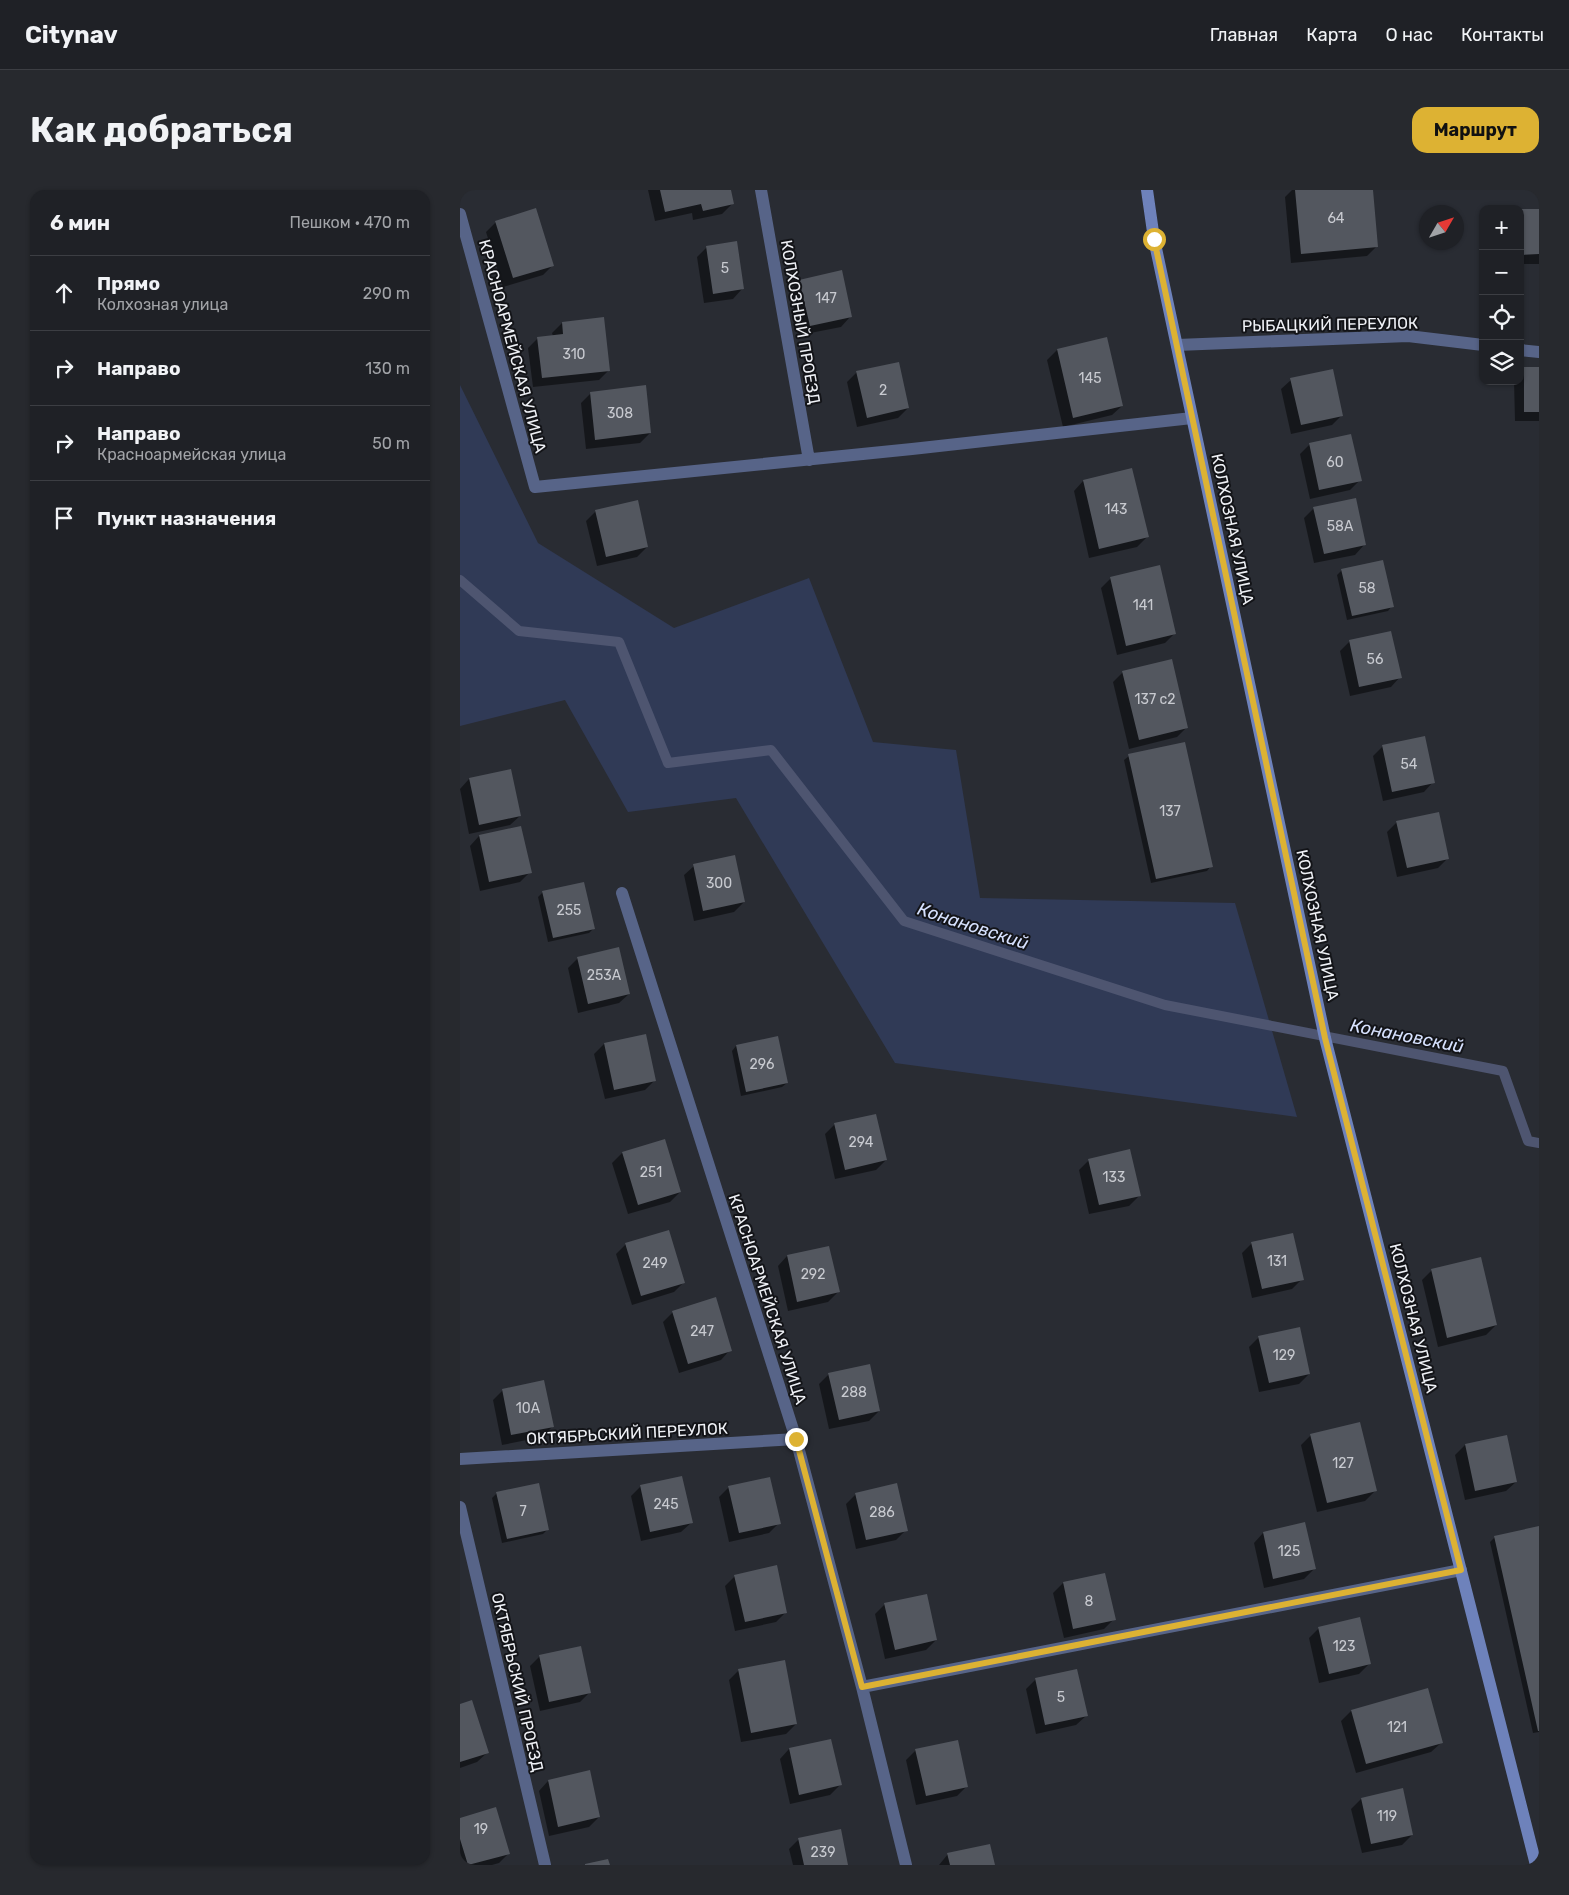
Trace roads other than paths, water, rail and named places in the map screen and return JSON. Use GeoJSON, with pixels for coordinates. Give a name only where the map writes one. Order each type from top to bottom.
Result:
{"type":"FeatureCollection","features":[{"type":"Feature","properties":{"kind":"street","name":"КОЛХОЗНЫЙ ПРОЕЗД"},"geometry":{"type":"LineString","coordinates":[[761,190],[809,460]]}},
{"type":"Feature","properties":{"kind":"street","name":"КОЛХОЗНАЯ УЛИЦА"},"geometry":{"type":"LineString","coordinates":[[1146,190],[1154,239],[1325,1038],[1536,1865]]}},
{"type":"Feature","properties":{"kind":"street","name":"КРАСНОАРМЕЙСКАЯ УЛИЦА"},"geometry":{"type":"LineString","coordinates":[[460,214],[535,486],[809,460]]}},
{"type":"Feature","properties":{"kind":"street","name":"РЫБАЦКИЙ ПЕРЕУЛОК"},"geometry":{"type":"LineString","coordinates":[[1177,345],[1408,336],[1479,345]]}},
{"type":"Feature","properties":{"kind":"street"},"geometry":{"type":"LineString","coordinates":[[1524,350],[1539,352]]}},
{"type":"Feature","properties":{"kind":"street"},"geometry":{"type":"LineString","coordinates":[[809,460],[1192,418]]}},
{"type":"Feature","properties":{"kind":"street","name":"КРАСНОАРМЕЙСКАЯ УЛИЦА"},"geometry":{"type":"LineString","coordinates":[[622,893],[796,1439],[862,1687],[906,1865]]}},
{"type":"Feature","properties":{"kind":"street","name":"ОКТЯБРЬСКИЙ ПЕРЕУЛОК"},"geometry":{"type":"LineString","coordinates":[[460,1459],[796,1439]]}},
{"type":"Feature","properties":{"kind":"street","name":"ОКТЯБРЬСКИЙ ПРОЕЗД"},"geometry":{"type":"LineString","coordinates":[[460,1507],[545,1865]]}},
{"type":"Feature","properties":{"kind":"street"},"geometry":{"type":"LineString","coordinates":[[862,1687],[1461,1570]]}},
{"type":"Feature","properties":{"kind":"waterway","name":"Конановский"},"geometry":{"type":"LineString","coordinates":[[460,580],[519,631],[619,642],[668,763],[771,750],[904,921],[1165,1005],[1503,1071],[1528,1141],[1539,1143]]}}]}
